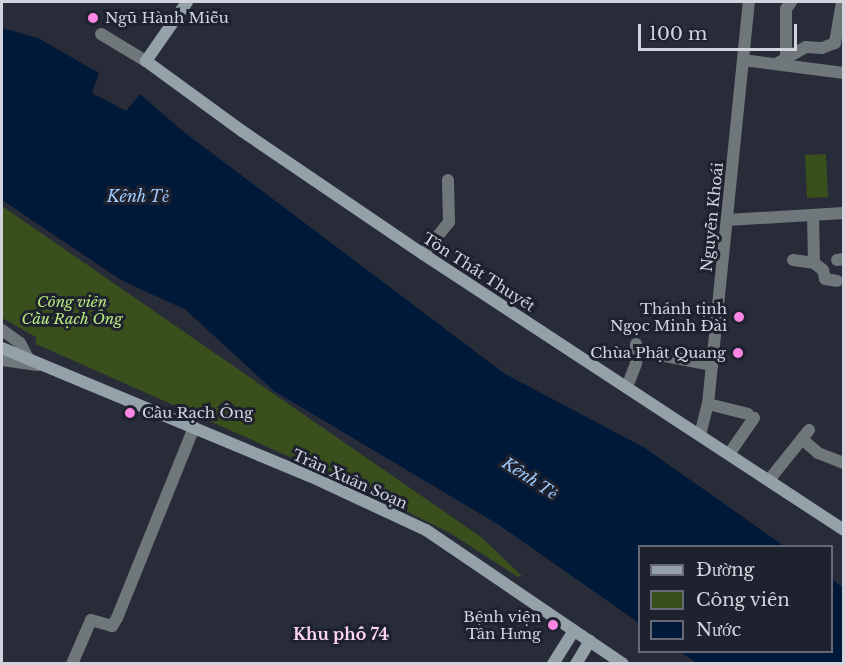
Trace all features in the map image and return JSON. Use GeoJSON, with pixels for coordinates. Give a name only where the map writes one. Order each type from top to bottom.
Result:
{"type":"FeatureCollection","features":[{"type":"Feature","properties":{"kind":"main road"},"geometry":{"type":"LineString","coordinates":[[146,61],[187,2]]}},
{"type":"Feature","properties":{"kind":"main road","name":"Tôn Thất Thuyết"},"geometry":{"type":"LineString","coordinates":[[146,61],[218,114],[423,254],[843,530]]}},
{"type":"Feature","properties":{"kind":"main road"},"geometry":{"type":"LineString","coordinates":[[2,348],[35,362]]}},
{"type":"Feature","properties":{"kind":"main road","name":"Trần Xuân Soạn"},"geometry":{"type":"LineString","coordinates":[[35,362],[194,427],[426,531],[623,663]]}},
{"type":"Feature","properties":{"kind":"main road"},"geometry":{"type":"LineString","coordinates":[[553,663],[574,631]]}},
{"type":"Feature","properties":{"kind":"main road"},"geometry":{"type":"LineString","coordinates":[[576,663],[590,642]]}},
{"type":"Feature","properties":{"kind":"street","name":"Nguyễn Khoái"},"geometry":{"type":"LineString","coordinates":[[700,435],[708,404],[749,2]]}},
{"type":"Feature","properties":{"kind":"street"},"geometry":{"type":"LineString","coordinates":[[782,60],[786,9],[791,2]]}},
{"type":"Feature","properties":{"kind":"street"},"geometry":{"type":"LineString","coordinates":[[782,60],[806,47],[822,48],[836,42],[842,2]]}},
{"type":"Feature","properties":{"kind":"street","name":"Tôn Thất Thuyết"},"geometry":{"type":"LineString","coordinates":[[101,34],[146,61]]}},
{"type":"Feature","properties":{"kind":"street"},"geometry":{"type":"LineString","coordinates":[[743,60],[782,60],[843,73]]}},
{"type":"Feature","properties":{"kind":"street"},"geometry":{"type":"LineString","coordinates":[[423,254],[449,222],[448,180]]}},
{"type":"Feature","properties":{"kind":"street"},"geometry":{"type":"LineString","coordinates":[[727,220],[813,215],[843,216]]}},
{"type":"Feature","properties":{"kind":"street"},"geometry":{"type":"LineString","coordinates":[[813,215],[814,263]]}},
{"type":"Feature","properties":{"kind":"street"},"geometry":{"type":"LineString","coordinates":[[793,260],[814,263],[823,270],[825,279],[837,281]]}},
{"type":"Feature","properties":{"kind":"street","name":"Trần Xuân Soạn"},"geometry":{"type":"LineString","coordinates":[[2,330],[20,344],[35,362],[26,366],[2,360]]}},
{"type":"Feature","properties":{"kind":"street"},"geometry":{"type":"LineString","coordinates":[[627,387],[636,363],[636,344]]}},
{"type":"Feature","properties":{"kind":"street"},"geometry":{"type":"LineString","coordinates":[[660,355],[712,365]]}},
{"type":"Feature","properties":{"kind":"street"},"geometry":{"type":"LineString","coordinates":[[708,404],[751,416],[729,454]]}},
{"type":"Feature","properties":{"kind":"street"},"geometry":{"type":"LineString","coordinates":[[72,663],[91,620],[112,626],[117,618],[194,427]]}},
{"type":"Feature","properties":{"kind":"street"},"geometry":{"type":"LineString","coordinates":[[769,480],[805,435],[818,453],[843,463]]}},
{"type":"Feature","properties":{"kind":"green space"},"geometry":{"type":"Polygon","coordinates":[[[826,154],[828,197],[807,198],[805,155],[826,154]]]}},
{"type":"Feature","properties":{"kind":"green space","name":"Công viên Cầu Rạch Ông"},"geometry":{"type":"Polygon","coordinates":[[[2,206],[481,537],[522,576],[518,577],[450,533],[360,488],[36,344],[36,337],[2,318],[2,206]]]}},
{"type":"Feature","properties":{"kind":"water","name":"Kênh Tẻ"},"geometry":{"type":"Polygon","coordinates":[[[2,28],[38,38],[99,73],[92,93],[126,111],[140,94],[180,129],[505,374],[645,448],[783,545],[638,545],[638,622],[499,525],[274,391],[186,310],[121,280],[2,200],[2,28]]]}},
{"type":"Feature","properties":{"kind":"water"},"geometry":{"type":"Polygon","coordinates":[[[833,580],[843,588],[843,663],[697,663],[682,653],[833,653],[833,580]]]}},
{"type":"Feature","properties":{"kind":"place","name":"Ngũ Hành Miễu"},"geometry":{"type":"Point","coordinates":[93,18]}},
{"type":"Feature","properties":{"kind":"place","name":"Thánh tịnh Ngọc Minh Đài"},"geometry":{"type":"Point","coordinates":[739,317]}},
{"type":"Feature","properties":{"kind":"place","name":"Chùa Phật Quang"},"geometry":{"type":"Point","coordinates":[738,353]}},
{"type":"Feature","properties":{"kind":"place","name":"Cầu Rạch Ông"},"geometry":{"type":"Point","coordinates":[130,413]}},
{"type":"Feature","properties":{"kind":"place","name":"Bệnh viện Tân Hưng"},"geometry":{"type":"Point","coordinates":[553,625]}},
{"type":"Feature","properties":{"kind":"district","name":"Khu phố 74"},"geometry":{"type":"Point","coordinates":[341,634]}}]}
